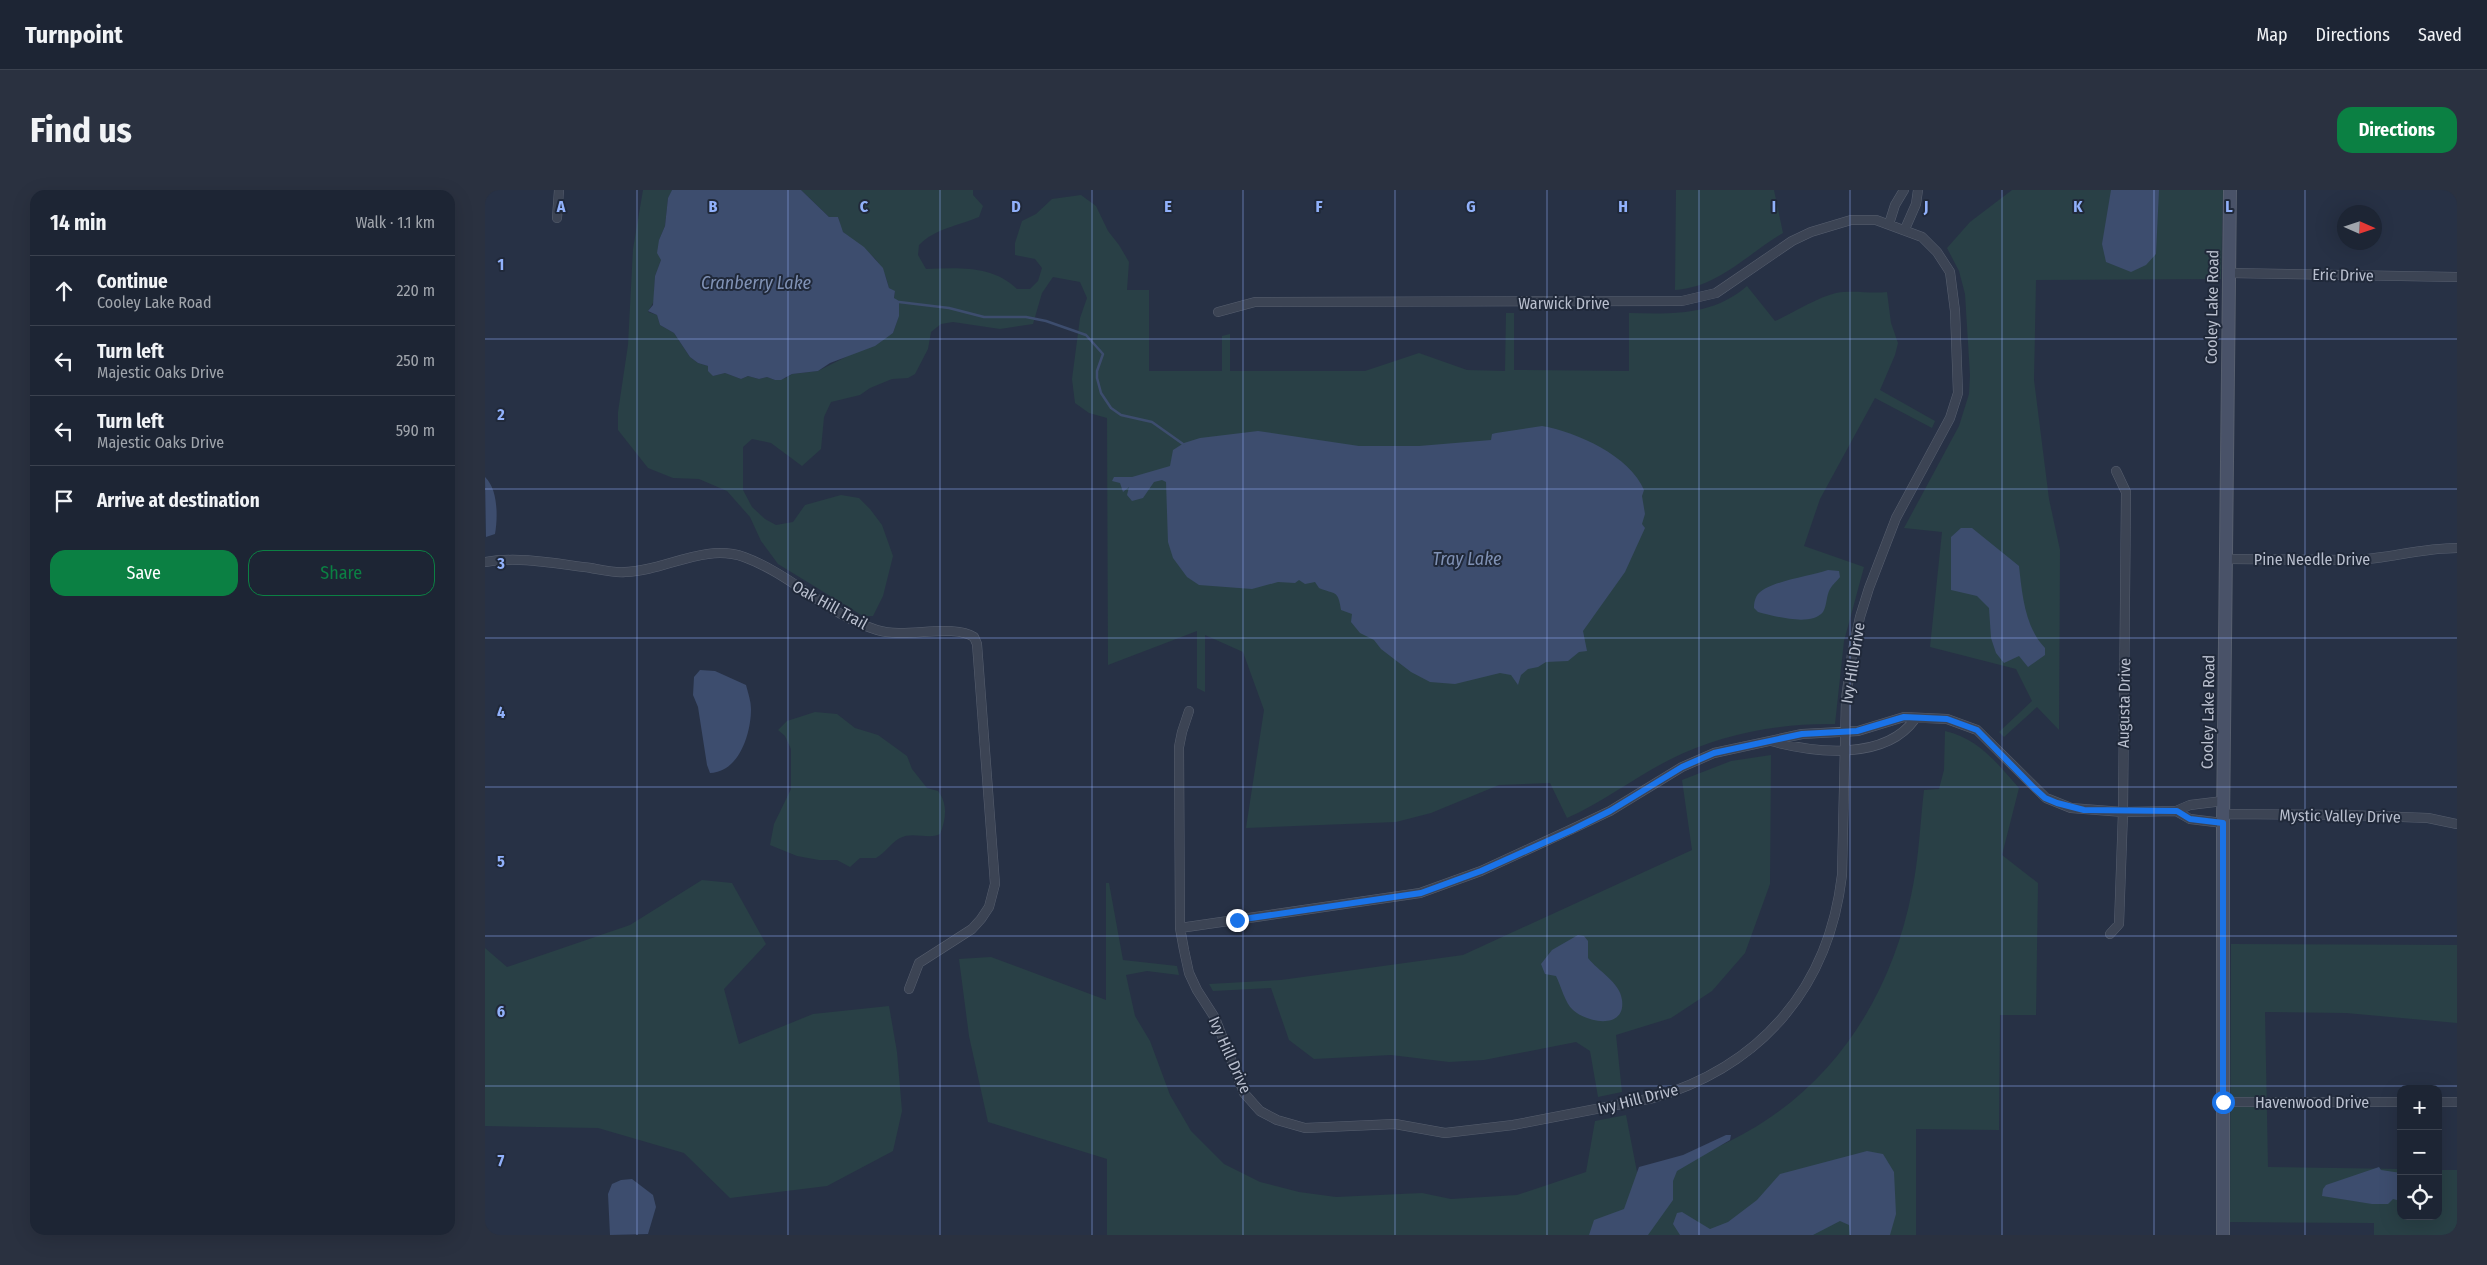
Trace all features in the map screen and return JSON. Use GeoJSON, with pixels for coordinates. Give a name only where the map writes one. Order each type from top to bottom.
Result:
{"type":"FeatureCollection","features":[{"type":"Feature","properties":{"kind":"street"},"geometry":{"type":"LineString","coordinates":[[557,218],[559,190]]}},
{"type":"Feature","properties":{"kind":"street"},"geometry":{"type":"LineString","coordinates":[[1889,224],[1895,205],[1904,190]]}},
{"type":"Feature","properties":{"kind":"street"},"geometry":{"type":"LineString","coordinates":[[1905,229],[1916,204],[1918,190]]}},
{"type":"Feature","properties":{"kind":"street","name":"Cooley Lake Road"},"geometry":{"type":"LineString","coordinates":[[2223,1235],[2223,813],[2230,190]]}},
{"type":"Feature","properties":{"kind":"street","name":"Warwick Drive"},"geometry":{"type":"LineString","coordinates":[[1218,312],[1255,302],[1682,301],[1715,293],[1777,250],[1811,232],[1851,220],[1876,220],[1889,224]]}},
{"type":"Feature","properties":{"kind":"street","name":"Ivy Hill Drive"},"geometry":{"type":"LineString","coordinates":[[1189,711],[1179,746],[1180,928],[1189,973],[1197,990],[1215,1018],[1244,1093],[1260,1111],[1277,1120],[1305,1128],[1395,1124],[1445,1133],[1513,1125],[1653,1098],[1698,1082],[1743,1055],[1781,1019],[1813,975],[1825,952],[1839,900],[1843,856],[1844,752],[1849,672],[1869,588],[1901,507],[1949,418],[1958,392],[1955,311],[1950,272],[1930,244],[1922,237],[1889,224]]}},
{"type":"Feature","properties":{"kind":"street","name":"Eric Drive"},"geometry":{"type":"LineString","coordinates":[[2229,273],[2457,277]]}},
{"type":"Feature","properties":{"kind":"street","name":"Augusta Drive"},"geometry":{"type":"LineString","coordinates":[[2110,934],[2119,924],[2123,812],[2126,492],[2116,471]]}},
{"type":"Feature","properties":{"kind":"street","name":"Pine Needle Drive"},"geometry":{"type":"LineString","coordinates":[[2226,559],[2356,560],[2422,549],[2457,548]]}},
{"type":"Feature","properties":{"kind":"street","name":"Oak Hill Trail"},"geometry":{"type":"LineString","coordinates":[[485,562],[516,560],[623,572],[657,568],[711,553],[742,556],[764,566],[823,603],[878,631],[894,634],[963,632],[974,637],[977,644],[995,884],[989,907],[981,919],[972,929],[919,963],[909,989]]}},
{"type":"Feature","properties":{"kind":"street"},"geometry":{"type":"LineString","coordinates":[[1180,928],[1421,893],[1481,871],[1572,830],[1610,811],[1682,767],[1714,753],[1802,734],[1845,733],[1904,717],[1947,719],[1977,730],[2034,788],[2045,798],[2057,803],[2084,810],[2123,812],[2177,811],[2191,805],[2223,813]]}},
{"type":"Feature","properties":{"kind":"street"},"geometry":{"type":"LineString","coordinates":[[1769,741],[1811,750],[1844,752],[1887,740],[1907,730],[1915,719]]}},
{"type":"Feature","properties":{"kind":"street"},"geometry":{"type":"LineString","coordinates":[[2177,811],[2190,819],[2223,813]]}},
{"type":"Feature","properties":{"kind":"street","name":"Mystic Valley Drive"},"geometry":{"type":"LineString","coordinates":[[2223,813],[2428,818],[2457,824]]}},
{"type":"Feature","properties":{"kind":"street","name":"Havenwood Drive"},"geometry":{"type":"LineString","coordinates":[[2223,1102],[2397,1102]]}},
{"type":"Feature","properties":{"kind":"street"},"geometry":{"type":"LineString","coordinates":[[2442,1102],[2457,1102]]}},
{"type":"Feature","properties":{"kind":"green space"},"geometry":{"type":"Polygon","coordinates":[[[643,190],[672,190],[668,198],[665,226],[659,240],[661,260],[655,276],[654,301],[648,312],[657,315],[660,325],[674,333],[690,357],[698,363],[708,366],[713,376],[725,373],[741,379],[748,376],[759,379],[767,377],[775,380],[786,378],[792,374],[818,371],[893,333],[899,310],[894,298],[895,292],[889,288],[881,267],[871,255],[842,231],[838,217],[829,217],[801,190],[973,190],[973,195],[983,206],[979,217],[940,231],[919,245],[918,255],[926,269],[951,268],[986,272],[1007,281],[1017,289],[1030,289],[1038,281],[1042,268],[1035,259],[1015,255],[1015,243],[1022,221],[1036,214],[1052,199],[1081,195],[1096,206],[1108,231],[1129,262],[1127,290],[1149,290],[1149,371],[1222,371],[1222,336],[1230,334],[1230,371],[1365,371],[1419,353],[1467,370],[1505,371],[1506,313],[1514,313],[1514,370],[1629,371],[1629,313],[1676,313],[1706,308],[1734,296],[1747,286],[1775,321],[1836,293],[1887,292],[1891,323],[1898,343],[1880,390],[1935,421],[1932,428],[1875,398],[1820,499],[1804,546],[1864,567],[1844,641],[1835,724],[1771,728],[1708,743],[1669,760],[1593,805],[1567,818],[1550,783],[1499,785],[1431,813],[1396,822],[1246,828],[1264,710],[1243,652],[1205,635],[1205,692],[1197,688],[1197,631],[1108,665],[1107,418],[1089,413],[1075,403],[1072,379],[1080,318],[1087,298],[1080,282],[1053,277],[1042,293],[1033,324],[1000,329],[953,322],[941,324],[931,332],[928,349],[915,374],[908,378],[892,379],[870,388],[860,395],[831,402],[824,417],[821,449],[802,466],[771,443],[752,439],[743,447],[743,490],[752,507],[765,519],[776,525],[793,522],[805,505],[841,495],[859,498],[882,525],[893,556],[883,596],[873,616],[863,616],[778,564],[761,541],[750,517],[727,491],[699,479],[673,478],[648,468],[618,430],[618,412],[628,345],[633,249],[643,190]]]}},
{"type":"Feature","properties":{"kind":"green space"},"geometry":{"type":"Polygon","coordinates":[[[1676,190],[1774,190],[1783,233],[1719,276],[1691,288],[1675,290],[1676,190]]]}},
{"type":"Feature","properties":{"kind":"green space"},"geometry":{"type":"Polygon","coordinates":[[[2012,190],[2223,190],[2221,279],[2036,280],[2034,380],[2049,499],[2060,550],[2059,730],[2037,707],[2004,737],[1999,732],[2032,701],[2016,669],[1930,647],[1942,532],[1904,528],[1959,426],[1969,394],[1970,375],[1965,294],[1959,271],[1947,248],[1970,222],[2012,190]]]}},
{"type":"Feature","properties":{"kind":"green space"},"geometry":{"type":"Polygon","coordinates":[[[815,712],[837,714],[855,728],[878,735],[907,756],[912,769],[927,788],[938,791],[941,796],[945,806],[945,817],[940,834],[936,836],[905,836],[897,840],[876,858],[860,858],[850,867],[837,860],[819,860],[797,856],[770,845],[774,824],[791,789],[791,749],[785,736],[778,730],[787,721],[815,712]]]}},
{"type":"Feature","properties":{"kind":"green space"},"geometry":{"type":"Polygon","coordinates":[[[1945,731],[1978,746],[1995,761],[2019,788],[2002,855],[2038,883],[2036,1015],[2000,1015],[1999,1130],[1916,1129],[1916,1235],[1107,1235],[1107,1159],[988,1122],[969,1036],[959,959],[991,957],[1106,1000],[1106,883],[1109,883],[1123,960],[1177,966],[1179,975],[1147,971],[1126,975],[1135,1016],[1150,1041],[1170,1095],[1191,1131],[1224,1164],[1260,1182],[1299,1192],[1336,1197],[1422,1193],[1451,1199],[1517,1195],[1586,1172],[1595,1121],[1626,1115],[1637,1172],[1708,1151],[1766,1121],[1798,1096],[1826,1069],[1851,1038],[1872,1005],[1889,969],[1902,931],[1912,891],[1918,854],[1924,790],[1939,789],[1944,770],[1945,731]]]}},
{"type":"Feature","properties":{"kind":"green space"},"geometry":{"type":"Polygon","coordinates":[[[1771,755],[1770,884],[1745,953],[1712,991],[1671,1018],[1616,1035],[1622,1092],[1598,1097],[1590,1051],[1576,1042],[1484,1060],[1449,1062],[1391,1055],[1314,1059],[1289,1040],[1271,988],[1213,991],[1209,984],[1281,980],[1463,955],[1692,850],[1682,780],[1731,761],[1771,755]]]}},
{"type":"Feature","properties":{"kind":"green space"},"geometry":{"type":"Polygon","coordinates":[[[702,880],[732,883],[766,944],[724,989],[739,1044],[813,1014],[889,1006],[897,1052],[902,1111],[893,1151],[827,1186],[730,1198],[684,1153],[598,1128],[485,1126],[485,948],[507,967],[630,925],[702,880]]]}},
{"type":"Feature","properties":{"kind":"green space"},"geometry":{"type":"Polygon","coordinates":[[[2231,944],[2457,945],[2457,1023],[2346,1013],[2265,1012],[2268,1167],[2397,1169],[2397,1220],[2442,1220],[2442,1170],[2457,1170],[2457,1235],[2374,1235],[2374,1223],[2230,1222],[2231,944]]]}},
{"type":"Feature","properties":{"kind":"water","name":"Cranberry Lake"},"geometry":{"type":"Polygon","coordinates":[[[672,190],[801,190],[829,217],[838,217],[843,232],[864,247],[883,268],[889,288],[895,291],[894,298],[899,301],[899,316],[893,333],[875,346],[830,363],[818,371],[792,374],[781,380],[767,377],[759,379],[748,376],[741,379],[725,373],[713,376],[708,371],[708,366],[698,363],[690,357],[674,333],[660,325],[657,315],[648,311],[653,305],[655,276],[661,260],[657,253],[659,240],[665,226],[668,198],[672,190]]]}},
{"type":"Feature","properties":{"kind":"water"},"geometry":{"type":"Polygon","coordinates":[[[2111,190],[2159,190],[2156,254],[2146,265],[2131,272],[2106,262],[2102,244],[2111,190]]]}},
{"type":"Feature","properties":{"kind":"water","name":"Tray Lake"},"geometry":{"type":"Polygon","coordinates":[[[1542,426],[1586,440],[1615,456],[1627,466],[1644,490],[1642,496],[1645,514],[1642,524],[1645,528],[1625,572],[1583,631],[1587,651],[1579,652],[1568,661],[1546,662],[1538,667],[1528,669],[1521,675],[1518,685],[1511,675],[1500,673],[1455,684],[1430,682],[1411,672],[1381,649],[1374,640],[1360,633],[1351,622],[1352,614],[1341,610],[1337,596],[1332,592],[1319,588],[1315,582],[1305,584],[1299,580],[1295,583],[1278,582],[1252,589],[1199,585],[1187,577],[1173,558],[1168,542],[1166,482],[1162,480],[1154,482],[1143,498],[1132,501],[1127,495],[1129,487],[1123,492],[1120,483],[1112,481],[1114,477],[1132,477],[1170,466],[1173,450],[1184,443],[1200,438],[1258,431],[1359,446],[1419,446],[1491,440],[1492,434],[1542,426]]]}},
{"type":"Feature","properties":{"kind":"water"},"geometry":{"type":"Polygon","coordinates":[[[485,477],[495,496],[497,512],[495,534],[486,537],[485,477]]]}},
{"type":"Feature","properties":{"kind":"water"},"geometry":{"type":"Polygon","coordinates":[[[1961,528],[1972,528],[2019,566],[2023,599],[2029,620],[2038,640],[2045,648],[2045,655],[2028,667],[2019,656],[2004,663],[1996,653],[1991,638],[1989,608],[1977,596],[1951,590],[1951,537],[1961,528]]]}},
{"type":"Feature","properties":{"kind":"water"},"geometry":{"type":"Polygon","coordinates":[[[1828,570],[1839,571],[1840,577],[1830,589],[1823,612],[1817,616],[1810,619],[1792,619],[1758,612],[1754,608],[1759,593],[1772,585],[1828,570]]]}},
{"type":"Feature","properties":{"kind":"water"},"geometry":{"type":"Polygon","coordinates":[[[700,670],[715,671],[746,685],[751,706],[746,740],[736,759],[720,771],[710,773],[707,765],[698,707],[693,695],[694,677],[700,670]]]}},
{"type":"Feature","properties":{"kind":"water"},"geometry":{"type":"Polygon","coordinates":[[[1578,935],[1584,936],[1588,941],[1588,958],[1613,982],[1620,994],[1622,1010],[1612,1020],[1596,1020],[1579,1015],[1568,1003],[1556,976],[1545,974],[1541,964],[1552,950],[1578,935]]]}},
{"type":"Feature","properties":{"kind":"water"},"geometry":{"type":"Polygon","coordinates":[[[1726,1135],[1731,1135],[1730,1140],[1677,1171],[1673,1181],[1673,1200],[1648,1235],[1589,1235],[1594,1220],[1624,1209],[1639,1167],[1683,1155],[1726,1135]]]}},
{"type":"Feature","properties":{"kind":"water"},"geometry":{"type":"Polygon","coordinates":[[[1867,1151],[1883,1154],[1894,1172],[1896,1214],[1890,1235],[1850,1235],[1849,1225],[1840,1221],[1813,1235],[1680,1235],[1673,1224],[1677,1213],[1682,1212],[1710,1229],[1728,1222],[1757,1200],[1780,1174],[1867,1151]]]}},
{"type":"Feature","properties":{"kind":"water"},"geometry":{"type":"Polygon","coordinates":[[[2379,1167],[2381,1170],[2397,1172],[2397,1200],[2393,1199],[2388,1204],[2372,1204],[2322,1196],[2326,1185],[2379,1167]]]}},
{"type":"Feature","properties":{"kind":"water"},"geometry":{"type":"Polygon","coordinates":[[[632,1179],[653,1195],[656,1207],[648,1234],[610,1235],[608,1194],[612,1184],[621,1180],[632,1179]]]}},
{"type":"Feature","properties":{"kind":"waterway"},"geometry":{"type":"LineString","coordinates":[[899,302],[949,308],[984,317],[1026,317],[1046,321],[1086,335],[1103,354],[1097,371],[1097,378],[1101,393],[1111,408],[1121,415],[1152,422],[1183,444]]}},
{"type":"Feature","properties":{"kind":"route"},"geometry":{"type":"LineString","coordinates":[[1237,920],[1421,893],[1481,871],[1572,830],[1610,811],[1647,786],[1682,767],[1714,753],[1802,734],[1857,731],[1904,717],[1947,719],[1977,730],[2034,788],[2045,798],[2057,803],[2084,810],[2123,812],[2177,811],[2190,819],[2223,823],[2223,1102]]}}]}
